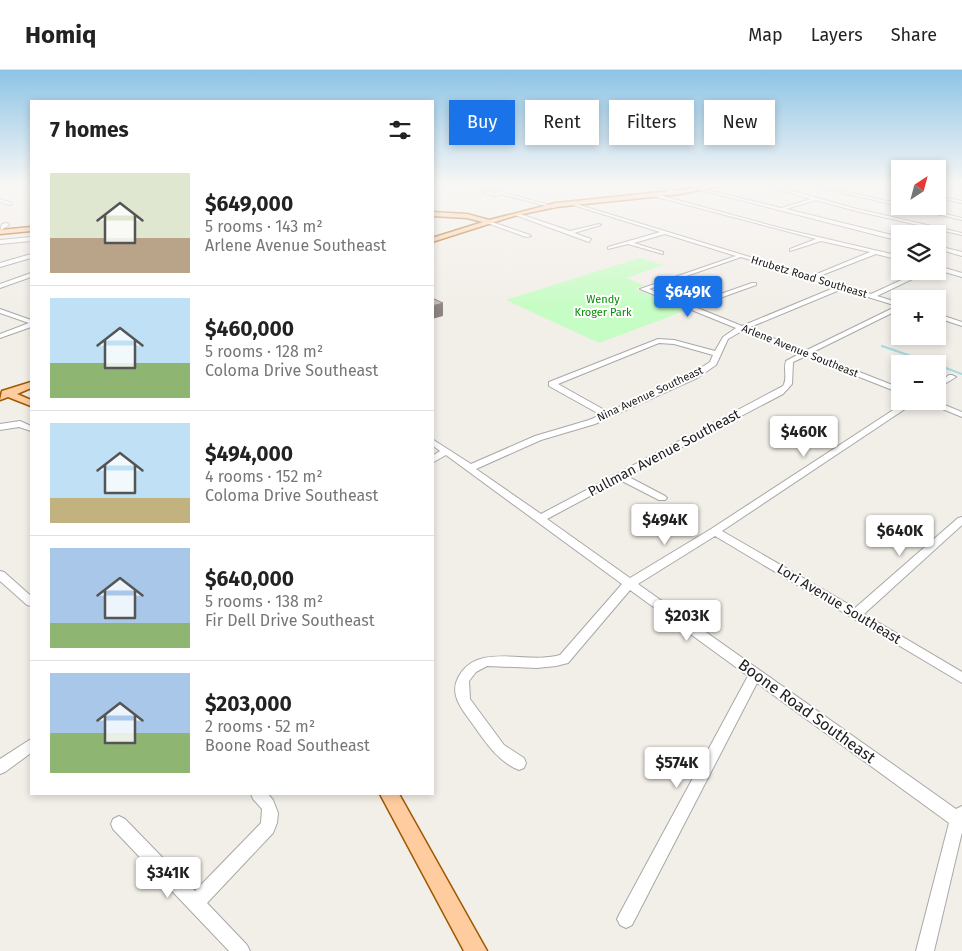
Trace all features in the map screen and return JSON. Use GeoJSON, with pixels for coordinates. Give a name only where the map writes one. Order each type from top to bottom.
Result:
{"type":"FeatureCollection","features":[{"type":"Feature","properties":{"kind":"main road"},"geometry":{"type":"LineString","coordinates":[[434,239],[476,226]]}},
{"type":"Feature","properties":{"kind":"main road"},"geometry":{"type":"LineString","coordinates":[[2,227],[30,229]]}},
{"type":"Feature","properties":{"kind":"main road"},"geometry":{"type":"LineString","coordinates":[[2,394],[30,385]]}},
{"type":"Feature","properties":{"kind":"main road"},"geometry":{"type":"LineString","coordinates":[[2,394],[30,403]]}},
{"type":"Feature","properties":{"kind":"main road"},"geometry":{"type":"LineString","coordinates":[[390,795],[476,951]]}},
{"type":"Feature","properties":{"kind":"street"},"geometry":{"type":"LineString","coordinates":[[500,226],[528,236]]}},
{"type":"Feature","properties":{"kind":"street"},"geometry":{"type":"LineString","coordinates":[[551,226],[589,240]]}},
{"type":"Feature","properties":{"kind":"street"},"geometry":{"type":"LineString","coordinates":[[571,233],[595,226]]}},
{"type":"Feature","properties":{"kind":"street","name":"Hrubetz Road Southeast"},"geometry":{"type":"LineString","coordinates":[[645,226],[891,303]]}},
{"type":"Feature","properties":{"kind":"street"},"geometry":{"type":"LineString","coordinates":[[769,226],[891,256]]}},
{"type":"Feature","properties":{"kind":"street"},"geometry":{"type":"LineString","coordinates":[[847,226],[891,237]]}},
{"type":"Feature","properties":{"kind":"street"},"geometry":{"type":"LineString","coordinates":[[929,226],[962,234]]}},
{"type":"Feature","properties":{"kind":"street"},"geometry":{"type":"LineString","coordinates":[[610,248],[664,232]]}},
{"type":"Feature","properties":{"kind":"street"},"geometry":{"type":"LineString","coordinates":[[0,242],[30,239]]}},
{"type":"Feature","properties":{"kind":"street"},"geometry":{"type":"LineString","coordinates":[[792,250],[822,239]]}},
{"type":"Feature","properties":{"kind":"street"},"geometry":{"type":"LineString","coordinates":[[628,242],[661,253]]}},
{"type":"Feature","properties":{"kind":"street"},"geometry":{"type":"LineString","coordinates":[[946,250],[962,254]]}},
{"type":"Feature","properties":{"kind":"street"},"geometry":{"type":"LineString","coordinates":[[811,278],[876,252]]}},
{"type":"Feature","properties":{"kind":"street"},"geometry":{"type":"LineString","coordinates":[[0,265],[30,256]]}},
{"type":"Feature","properties":{"kind":"street","name":"Arlene Avenue Southeast"},"geometry":{"type":"LineString","coordinates":[[740,256],[643,289],[891,387]]}},
{"type":"Feature","properties":{"kind":"street"},"geometry":{"type":"LineString","coordinates":[[0,259],[8,262]]}},
{"type":"Feature","properties":{"kind":"street"},"geometry":{"type":"LineString","coordinates":[[946,270],[962,275]]}},
{"type":"Feature","properties":{"kind":"street"},"geometry":{"type":"LineString","coordinates":[[0,286],[30,275]]}},
{"type":"Feature","properties":{"kind":"street"},"geometry":{"type":"LineString","coordinates":[[870,296],[906,280]]}},
{"type":"Feature","properties":{"kind":"street"},"geometry":{"type":"LineString","coordinates":[[690,307],[754,284]]}},
{"type":"Feature","properties":{"kind":"street","name":"Nina Avenue Southeast"},"geometry":{"type":"LineString","coordinates":[[470,468],[538,438],[592,422],[700,372],[712,363],[725,338],[731,333],[841,287]]}},
{"type":"Feature","properties":{"kind":"street","name":"Pullman Avenue Southeast"},"geometry":{"type":"LineString","coordinates":[[539,519],[786,388],[790,381],[788,364],[790,361],[891,310]]}},
{"type":"Feature","properties":{"kind":"street"},"geometry":{"type":"LineString","coordinates":[[0,311],[30,324]]}},
{"type":"Feature","properties":{"kind":"street"},"geometry":{"type":"LineString","coordinates":[[946,319],[962,324]]}},
{"type":"Feature","properties":{"kind":"street"},"geometry":{"type":"LineString","coordinates":[[0,336],[30,324]]}},
{"type":"Feature","properties":{"kind":"street"},"geometry":{"type":"LineString","coordinates":[[608,415],[552,384],[658,341],[674,342],[718,354]]}},
{"type":"Feature","properties":{"kind":"street"},"geometry":{"type":"LineString","coordinates":[[946,381],[952,377]]}},
{"type":"Feature","properties":{"kind":"street"},"geometry":{"type":"LineString","coordinates":[[946,409],[962,415]]}},
{"type":"Feature","properties":{"kind":"street"},"geometry":{"type":"LineString","coordinates":[[519,763],[500,749],[463,700],[462,682],[466,674],[478,663],[487,661],[558,662],[564,659],[629,584],[715,531],[899,410]]}},
{"type":"Feature","properties":{"kind":"street"},"geometry":{"type":"LineString","coordinates":[[0,427],[20,424],[30,429]]}},
{"type":"Feature","properties":{"kind":"street","name":"Boone Road Southeast"},"geometry":{"type":"LineString","coordinates":[[434,442],[629,584],[960,819]]}},
{"type":"Feature","properties":{"kind":"street"},"geometry":{"type":"LineString","coordinates":[[434,459],[446,451]]}},
{"type":"Feature","properties":{"kind":"street"},"geometry":{"type":"LineString","coordinates":[[619,476],[662,498]]}},
{"type":"Feature","properties":{"kind":"street"},"geometry":{"type":"LineString","coordinates":[[856,614],[962,520]]}},
{"type":"Feature","properties":{"kind":"street","name":"Lori Avenue Southeast"},"geometry":{"type":"LineString","coordinates":[[715,531],[962,678]]}},
{"type":"Feature","properties":{"kind":"street"},"geometry":{"type":"LineString","coordinates":[[0,575],[30,601]]}},
{"type":"Feature","properties":{"kind":"street"},"geometry":{"type":"LineString","coordinates":[[626,919],[755,674]]}},
{"type":"Feature","properties":{"kind":"street"},"geometry":{"type":"LineString","coordinates":[[0,767],[30,746]]}},
{"type":"Feature","properties":{"kind":"street"},"geometry":{"type":"LineString","coordinates":[[195,904],[267,828],[272,819],[271,808],[259,795]]}},
{"type":"Feature","properties":{"kind":"street"},"geometry":{"type":"LineString","coordinates":[[925,951],[960,819]]}},
{"type":"Feature","properties":{"kind":"street"},"geometry":{"type":"LineString","coordinates":[[119,824],[241,951]]}},
{"type":"Feature","properties":{"kind":"green space","name":"Wendy Kroger Park"},"geometry":{"type":"Polygon","coordinates":[[[640,258],[664,265],[626,278],[644,285],[635,289],[687,310],[599,343],[506,300],[640,258]]]}},
{"type":"Feature","properties":{"kind":"building"},"geometry":{"type":"Polygon","coordinates":[[[434,299],[443,303],[434,305],[434,299]]]}},
{"type":"Feature","properties":{"kind":"waterway"},"geometry":{"type":"LineString","coordinates":[[882,346],[908,355]]}},
{"type":"Feature","properties":{"kind":"waterway"},"geometry":{"type":"LineString","coordinates":[[946,368],[962,374]]}}]}
